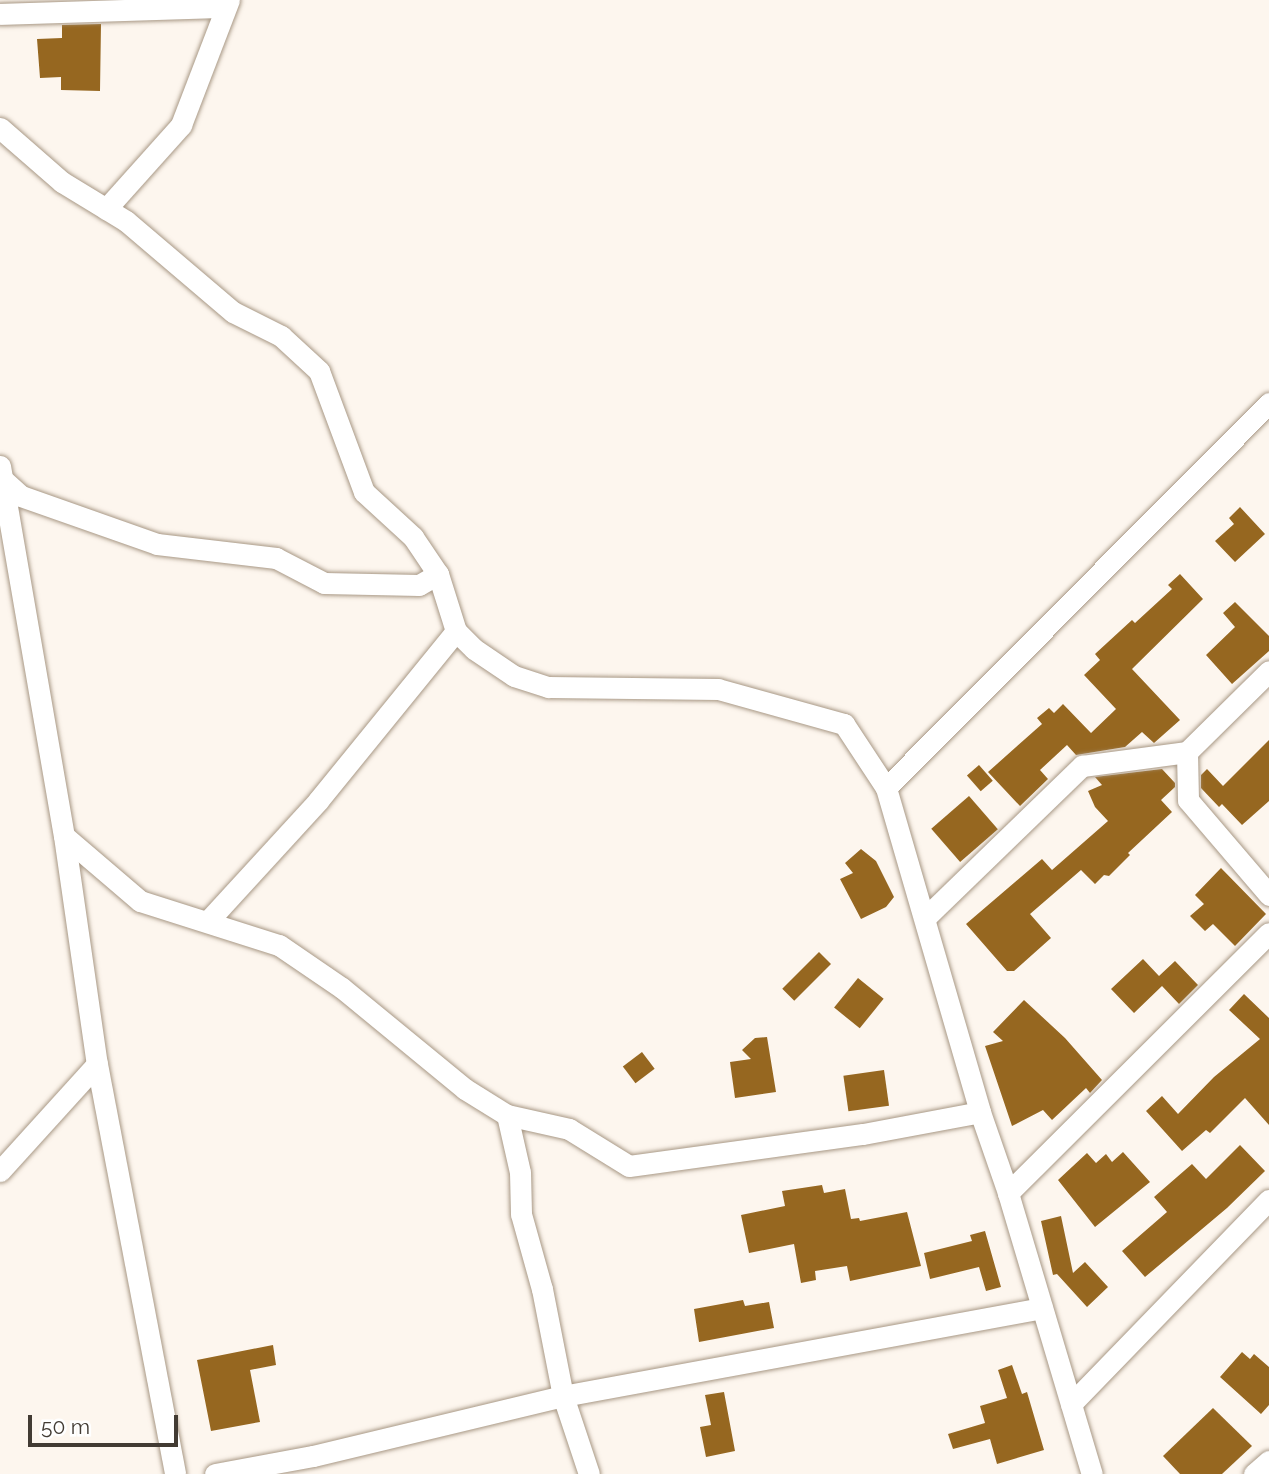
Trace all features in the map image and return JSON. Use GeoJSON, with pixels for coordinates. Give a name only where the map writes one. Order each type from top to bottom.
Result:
{"type":"FeatureCollection","features":[{"type":"Feature","properties":{"kind":"street"},"geometry":{"type":"LineString","coordinates":[[0,14],[227,4],[181,125],[106,209]]}},
{"type":"Feature","properties":{"kind":"street"},"geometry":{"type":"LineString","coordinates":[[0,128],[62,182],[126,221],[233,313],[281,336],[320,371],[364,492],[413,537],[438,574],[456,631],[474,649],[514,676],[548,687],[718,689],[844,723],[886,788],[980,1112],[1008,1193],[1092,1474]]}},
{"type":"Feature","properties":{"kind":"street"},"geometry":{"type":"LineString","coordinates":[[886,788],[1269,403]]}},
{"type":"Feature","properties":{"kind":"street"},"geometry":{"type":"LineString","coordinates":[[1,474],[22,496],[157,544],[276,558],[324,583],[419,585],[438,574]]}},
{"type":"Feature","properties":{"kind":"street"},"geometry":{"type":"LineString","coordinates":[[1,474],[64,836],[97,1064],[175,1474]]}},
{"type":"Feature","properties":{"kind":"street"},"geometry":{"type":"LineString","coordinates":[[208,921],[318,801],[456,631]]}},
{"type":"Feature","properties":{"kind":"street"},"geometry":{"type":"LineString","coordinates":[[925,918],[1082,766],[1186,752],[1269,671]]}},
{"type":"Feature","properties":{"kind":"street"},"geometry":{"type":"LineString","coordinates":[[1186,752],[1188,800],[1269,895]]}},
{"type":"Feature","properties":{"kind":"street"},"geometry":{"type":"LineString","coordinates":[[64,836],[140,901],[279,945],[342,988],[465,1089],[507,1115],[569,1129],[629,1166],[863,1134],[980,1112]]}},
{"type":"Feature","properties":{"kind":"street"},"geometry":{"type":"LineString","coordinates":[[1008,1193],[1269,933]]}},
{"type":"Feature","properties":{"kind":"street"},"geometry":{"type":"LineString","coordinates":[[0,1171],[97,1064]]}},
{"type":"Feature","properties":{"kind":"street"},"geometry":{"type":"LineString","coordinates":[[507,1115],[520,1172],[521,1213],[541,1289],[563,1396],[589,1474]]}},
{"type":"Feature","properties":{"kind":"street"},"geometry":{"type":"LineString","coordinates":[[1071,1404],[1269,1200]]}},
{"type":"Feature","properties":{"kind":"street"},"geometry":{"type":"LineString","coordinates":[[215,1474],[313,1456],[563,1396],[1042,1308]]}},
{"type":"Feature","properties":{"kind":"street"},"geometry":{"type":"LineString","coordinates":[[1254,1474],[1269,1461]]}},
{"type":"Feature","properties":{"kind":"building"},"geometry":{"type":"Polygon","coordinates":[[[101,24],[100,91],[61,90],[61,77],[40,78],[37,39],[62,38],[62,25],[101,24]]]}},
{"type":"Feature","properties":{"kind":"building"},"geometry":{"type":"Polygon","coordinates":[[[1240,507],[1265,534],[1235,562],[1215,541],[1234,524],[1229,518],[1240,507]]]}},
{"type":"Feature","properties":{"kind":"building"},"geometry":{"type":"Polygon","coordinates":[[[1180,574],[1203,599],[1132,669],[1180,720],[1154,743],[1142,732],[1125,747],[1076,755],[1067,745],[1040,770],[1048,779],[1020,806],[988,772],[1042,724],[1037,718],[1049,708],[1054,713],[1063,704],[1091,733],[1116,709],[1084,675],[1100,660],[1095,654],[1132,620],[1135,623],[1172,589],[1168,585],[1180,574]]]}},
{"type":"Feature","properties":{"kind":"building"},"geometry":{"type":"Polygon","coordinates":[[[1235,602],[1269,636],[1269,651],[1232,684],[1206,655],[1235,627],[1223,613],[1235,602]]]}},
{"type":"Feature","properties":{"kind":"building"},"geometry":{"type":"Polygon","coordinates":[[[1269,740],[1269,801],[1242,825],[1222,804],[1219,807],[1201,788],[1201,775],[1207,769],[1223,786],[1269,740]]]}},
{"type":"Feature","properties":{"kind":"building"},"geometry":{"type":"Polygon","coordinates":[[[979,765],[993,781],[981,791],[967,775],[979,765]]]}},
{"type":"Feature","properties":{"kind":"building"},"geometry":{"type":"Polygon","coordinates":[[[1162,769],[1175,783],[1175,787],[1161,800],[1172,812],[1128,853],[1130,855],[1109,876],[1104,875],[1095,884],[1081,870],[1030,914],[1051,938],[1014,971],[1007,971],[966,924],[1042,859],[1052,870],[1108,821],[1095,807],[1088,791],[1102,785],[1095,777],[1162,769]]]}},
{"type":"Feature","properties":{"kind":"building"},"geometry":{"type":"Polygon","coordinates":[[[969,796],[998,829],[960,862],[931,829],[969,796]]]}},
{"type":"Feature","properties":{"kind":"building"},"geometry":{"type":"Polygon","coordinates":[[[861,849],[876,861],[894,897],[886,907],[861,919],[840,879],[853,873],[845,863],[861,849]]]}},
{"type":"Feature","properties":{"kind":"building"},"geometry":{"type":"Polygon","coordinates":[[[1221,868],[1266,914],[1235,946],[1213,924],[1205,931],[1190,916],[1204,904],[1195,895],[1221,868]]]}},
{"type":"Feature","properties":{"kind":"building"},"geometry":{"type":"Polygon","coordinates":[[[819,952],[831,964],[794,1001],[782,989],[819,952]]]}},
{"type":"Feature","properties":{"kind":"building"},"geometry":{"type":"Polygon","coordinates":[[[1143,959],[1159,976],[1175,961],[1198,985],[1179,1004],[1162,986],[1134,1013],[1111,989],[1143,959]]]}},
{"type":"Feature","properties":{"kind":"building"},"geometry":{"type":"Polygon","coordinates":[[[858,978],[884,999],[860,1028],[834,1008],[858,978]]]}},
{"type":"Feature","properties":{"kind":"building"},"geometry":{"type":"Polygon","coordinates":[[[1244,994],[1269,1018],[1269,1125],[1245,1098],[1210,1133],[1206,1130],[1182,1151],[1146,1111],[1162,1096],[1178,1114],[1214,1077],[1260,1039],[1229,1010],[1244,994]]]}},
{"type":"Feature","properties":{"kind":"building"},"geometry":{"type":"Polygon","coordinates":[[[1024,1000],[1065,1038],[1102,1080],[1090,1093],[1086,1088],[1052,1120],[1043,1110],[1012,1126],[985,1046],[1003,1041],[993,1032],[1024,1000]]]}},
{"type":"Feature","properties":{"kind":"building"},"geometry":{"type":"Polygon","coordinates":[[[767,1037],[776,1092],[735,1098],[730,1062],[751,1059],[742,1050],[755,1038],[767,1037]]]}},
{"type":"Feature","properties":{"kind":"building"},"geometry":{"type":"Polygon","coordinates":[[[642,1052],[655,1069],[635,1083],[623,1066],[642,1052]]]}},
{"type":"Feature","properties":{"kind":"building"},"geometry":{"type":"Polygon","coordinates":[[[884,1070],[889,1106],[848,1111],[843,1076],[884,1070]]]}},
{"type":"Feature","properties":{"kind":"building"},"geometry":{"type":"Polygon","coordinates":[[[1240,1145],[1265,1171],[1227,1208],[1145,1277],[1122,1251],[1167,1212],[1154,1197],[1192,1164],[1206,1179],[1240,1145]]]}},
{"type":"Feature","properties":{"kind":"building"},"geometry":{"type":"Polygon","coordinates":[[[1123,1152],[1150,1182],[1095,1227],[1058,1180],[1087,1153],[1096,1163],[1106,1154],[1112,1162],[1123,1152]]]}},
{"type":"Feature","properties":{"kind":"building"},"geometry":{"type":"Polygon","coordinates":[[[822,1185],[824,1193],[845,1189],[851,1219],[859,1218],[860,1221],[907,1212],[921,1266],[850,1281],[847,1266],[815,1271],[816,1280],[801,1283],[794,1244],[749,1253],[741,1215],[785,1206],[782,1191],[822,1185]]]}},
{"type":"Feature","properties":{"kind":"building"},"geometry":{"type":"Polygon","coordinates":[[[1061,1216],[1073,1273],[1085,1262],[1108,1287],[1087,1307],[1057,1274],[1053,1275],[1041,1221],[1061,1216]]]}},
{"type":"Feature","properties":{"kind":"building"},"geometry":{"type":"Polygon","coordinates":[[[985,1231],[1001,1287],[986,1291],[979,1267],[930,1279],[924,1253],[972,1241],[970,1235],[985,1231]]]}},
{"type":"Feature","properties":{"kind":"building"},"geometry":{"type":"Polygon","coordinates":[[[743,1300],[745,1306],[769,1302],[774,1328],[699,1342],[694,1309],[743,1300]]]}},
{"type":"Feature","properties":{"kind":"building"},"geometry":{"type":"Polygon","coordinates":[[[273,1345],[276,1365],[250,1370],[260,1422],[211,1431],[197,1360],[273,1345]]]}},
{"type":"Feature","properties":{"kind":"building"},"geometry":{"type":"Polygon","coordinates":[[[1242,1352],[1250,1359],[1254,1354],[1269,1367],[1269,1405],[1261,1414],[1220,1377],[1242,1352]]]}},
{"type":"Feature","properties":{"kind":"building"},"geometry":{"type":"Polygon","coordinates":[[[1012,1365],[1022,1394],[1027,1392],[1044,1450],[997,1464],[990,1439],[953,1449],[948,1434],[985,1423],[980,1406],[1007,1398],[998,1370],[1012,1365]]]}},
{"type":"Feature","properties":{"kind":"building"},"geometry":{"type":"Polygon","coordinates":[[[724,1392],[735,1451],[706,1457],[700,1427],[711,1425],[705,1395],[724,1392]]]}},
{"type":"Feature","properties":{"kind":"building"},"geometry":{"type":"Polygon","coordinates":[[[1213,1408],[1252,1446],[1222,1474],[1180,1474],[1163,1456],[1213,1408]]]}}]}
